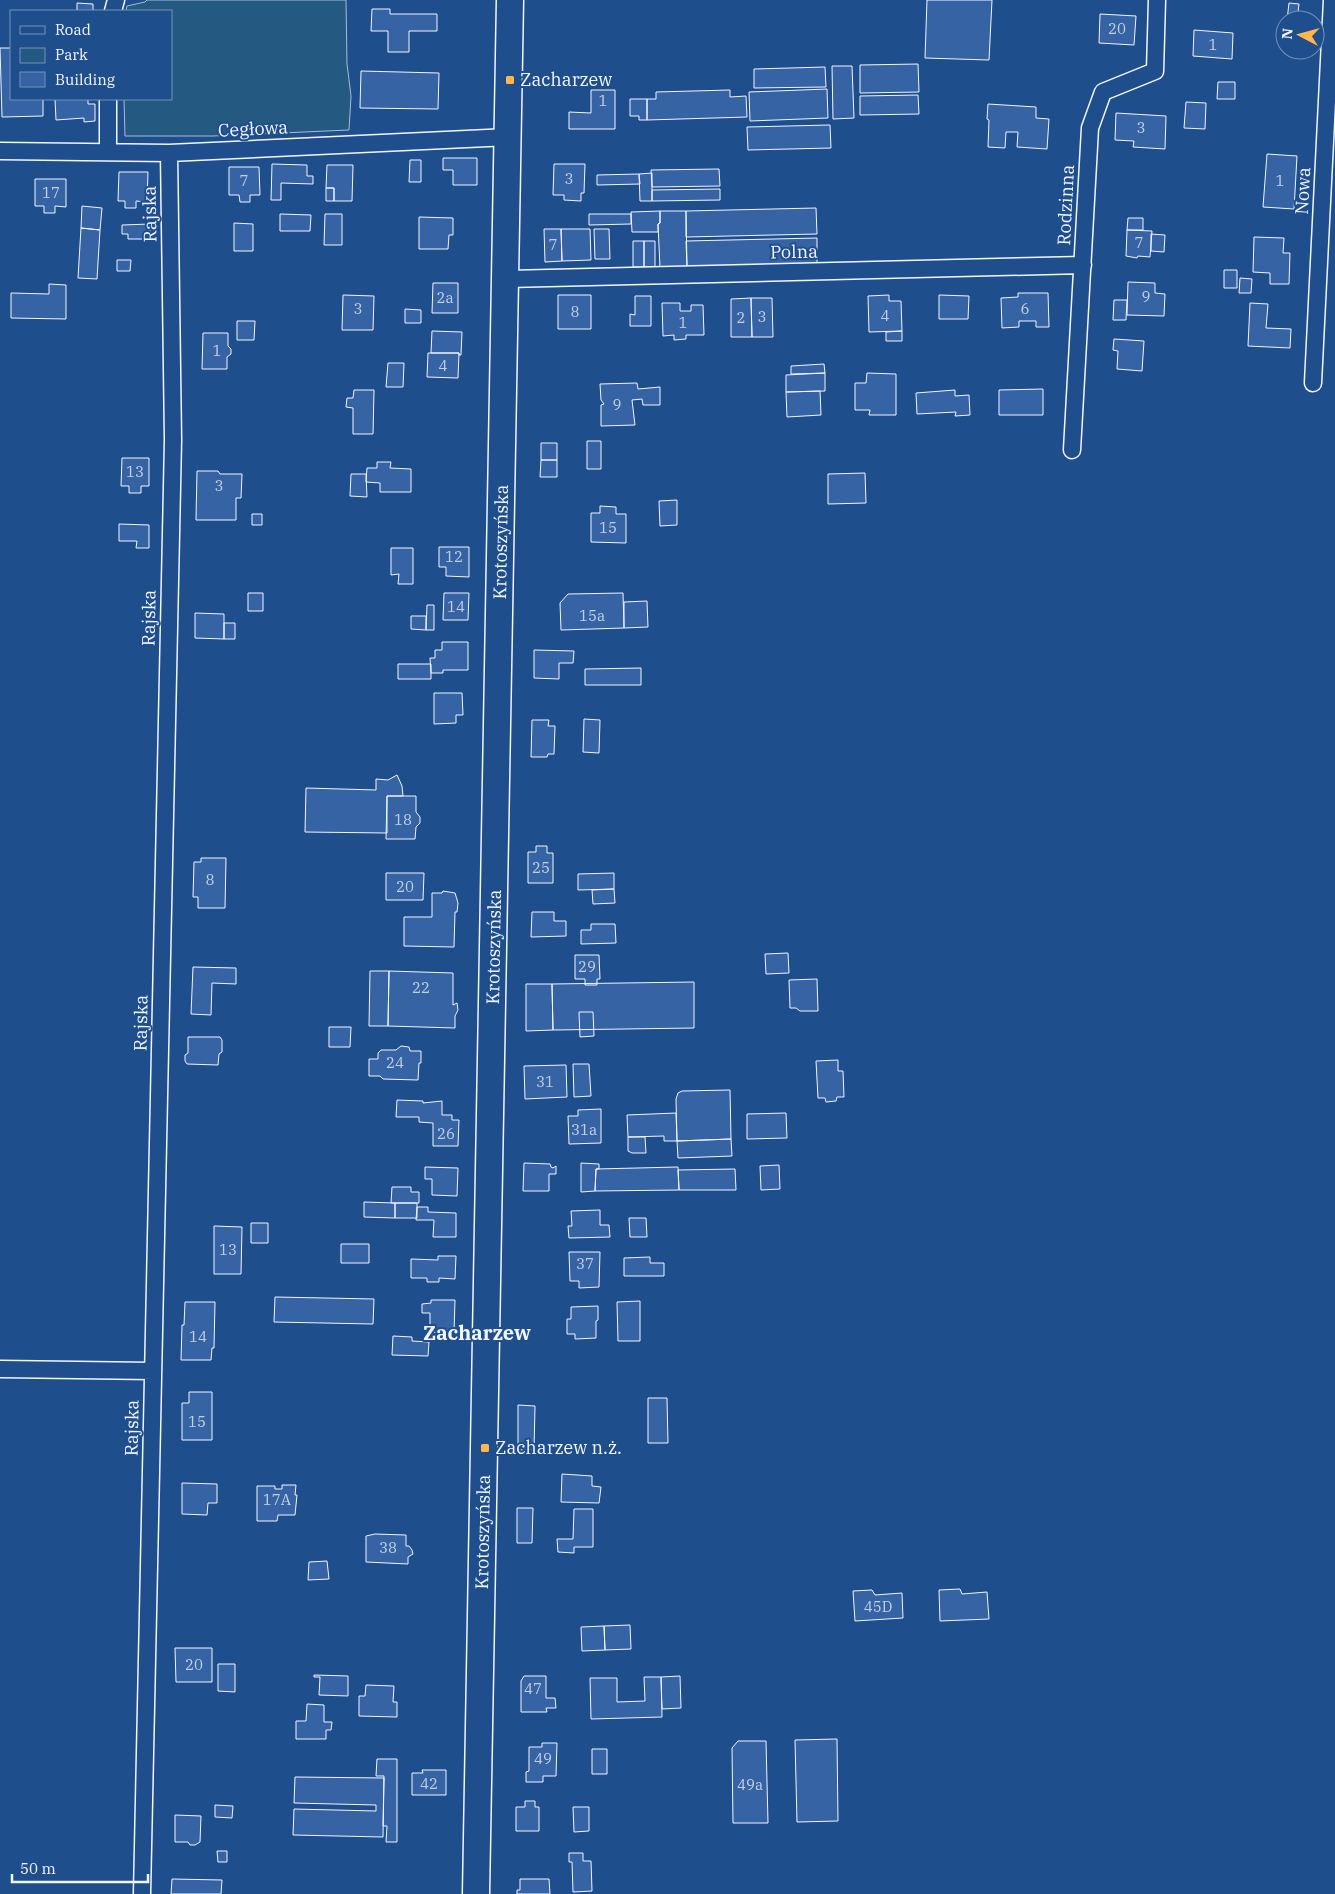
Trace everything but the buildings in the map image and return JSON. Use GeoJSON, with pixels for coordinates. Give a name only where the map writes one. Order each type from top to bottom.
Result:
{"type":"FeatureCollection","features":[{"type":"Feature","properties":{"kind":"main road","name":"Krotoszyńska"},"geometry":{"type":"LineString","coordinates":[[476,1894],[510,0]]}},
{"type":"Feature","properties":{"kind":"street","name":"Rodzinna"},"geometry":{"type":"LineString","coordinates":[[1072,450],[1090,128],[1103,92],[1155,71],[1157,0]]}},
{"type":"Feature","properties":{"kind":"street","name":"Nowa"},"geometry":{"type":"LineString","coordinates":[[1313,383],[1332,0]]}},
{"type":"Feature","properties":{"kind":"street"},"geometry":{"type":"LineString","coordinates":[[108,100],[108,152]]}},
{"type":"Feature","properties":{"kind":"street","name":"Cegłowa"},"geometry":{"type":"LineString","coordinates":[[0,152],[169,153],[509,137]]}},
{"type":"Feature","properties":{"kind":"street","name":"Rajska"},"geometry":{"type":"LineString","coordinates":[[142,1894],[173,450],[169,153]]}},
{"type":"Feature","properties":{"kind":"street","name":"Polna"},"geometry":{"type":"LineString","coordinates":[[506,279],[1083,265]]}},
{"type":"Feature","properties":{"kind":"street"},"geometry":{"type":"LineString","coordinates":[[0,1369],[153,1371]]}},
{"type":"Feature","properties":{"kind":"green space"},"geometry":{"type":"Polygon","coordinates":[[[147,0],[346,0],[347,64],[351,96],[349,130],[213,136],[125,136],[124,100],[172,100],[172,10],[126,10],[127,6],[147,0]]]}},
{"type":"Feature","properties":{"kind":"place","name":"Zacharzew"},"geometry":{"type":"Point","coordinates":[510,80]}},
{"type":"Feature","properties":{"kind":"place","name":"Zacharzew n.ż."},"geometry":{"type":"Point","coordinates":[485,1448]}},
{"type":"Feature","properties":{"kind":"district","name":"Zacharzew"},"geometry":{"type":"Point","coordinates":[477,1333]}}]}
